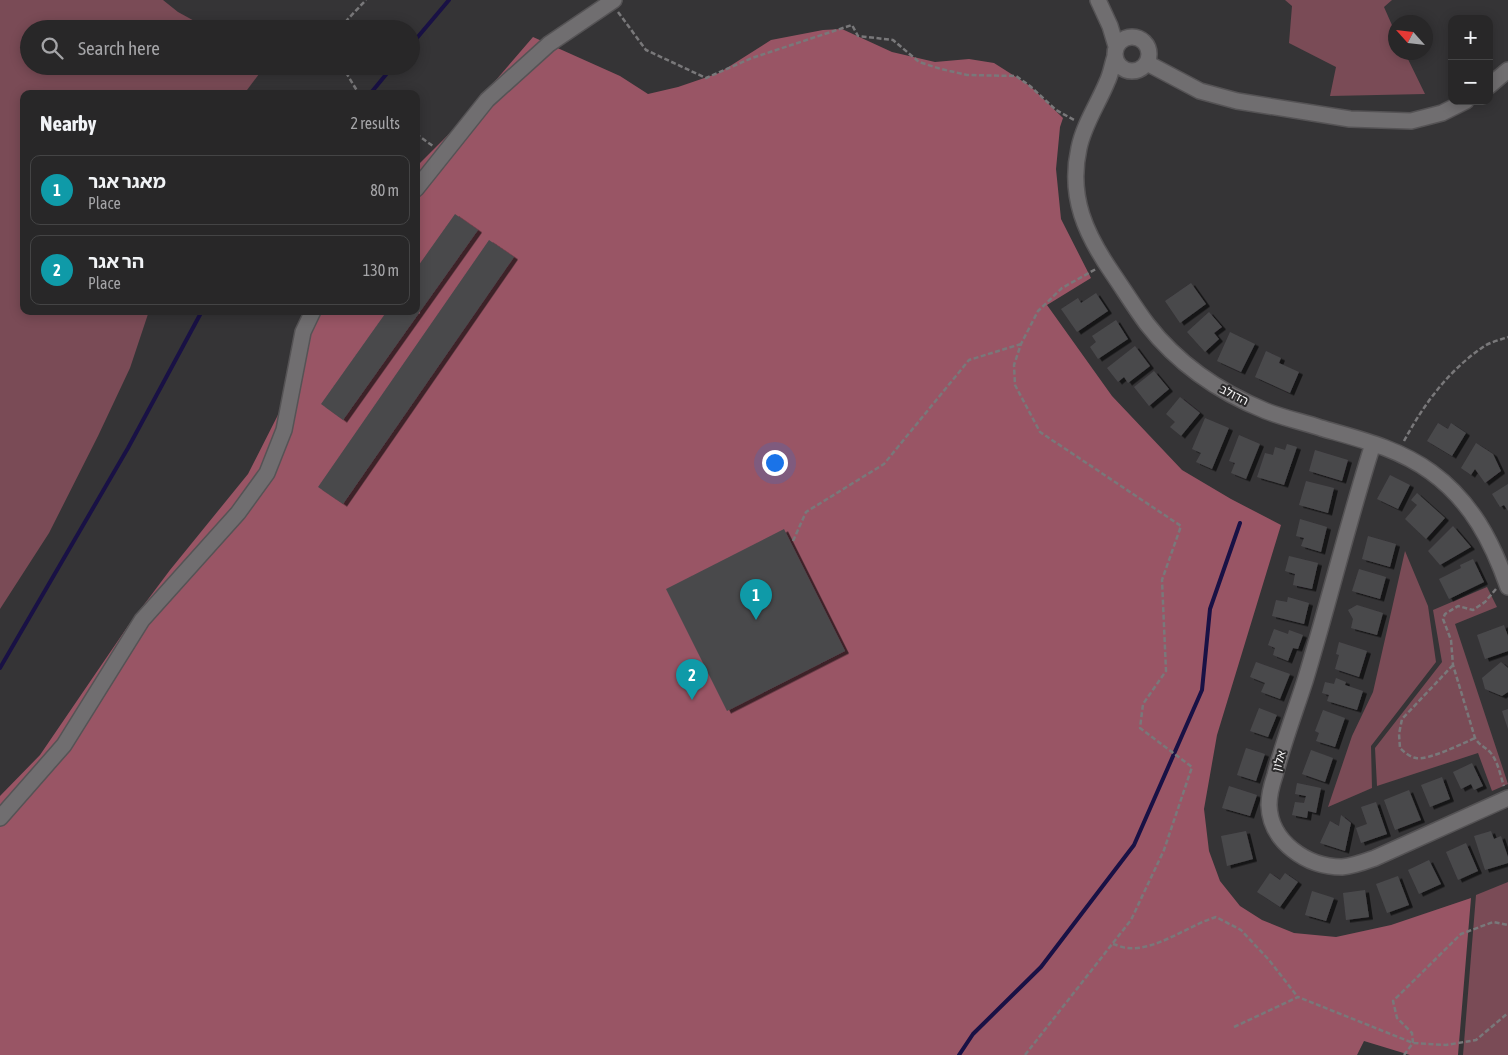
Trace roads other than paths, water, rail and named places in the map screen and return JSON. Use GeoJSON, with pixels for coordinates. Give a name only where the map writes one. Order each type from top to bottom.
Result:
{"type":"FeatureCollection","features":[{"type":"Feature","properties":{"kind":"street"},"geometry":{"type":"LineString","coordinates":[[1098,0],[1110,26],[1118,64],[1122,68],[1141,67],[1200,91],[1237,101],[1350,119],[1411,122],[1442,113],[1458,105]]}},
{"type":"Feature","properties":{"kind":"street"},"geometry":{"type":"LineString","coordinates":[[420,185],[487,100],[549,44],[612,1]]}},
{"type":"Feature","properties":{"kind":"street"},"geometry":{"type":"LineString","coordinates":[[1116,51],[1120,41],[1131,36],[1143,40],[1150,51],[1141,67]]}},
{"type":"Feature","properties":{"kind":"street","name":"הדולב"},"geometry":{"type":"LineString","coordinates":[[1116,51],[1108,81],[1086,126],[1078,149],[1077,197],[1083,221],[1095,247],[1147,324],[1186,366],[1209,382],[1238,398],[1267,411],[1398,453],[1430,472],[1453,490],[1472,513],[1489,538],[1507,584]]}},
{"type":"Feature","properties":{"kind":"street","name":"הדולב"},"geometry":{"type":"LineString","coordinates":[[1095,106],[1114,82],[1141,67]]}},
{"type":"Feature","properties":{"kind":"street"},"geometry":{"type":"LineString","coordinates":[[1493,83],[1508,70]]}},
{"type":"Feature","properties":{"kind":"street"},"geometry":{"type":"LineString","coordinates":[[0,818],[64,745],[142,620],[238,513],[267,472],[284,430],[302,332],[311,315]]}},
{"type":"Feature","properties":{"kind":"street","name":"אלון"},"geometry":{"type":"LineString","coordinates":[[1373,444],[1305,682],[1278,763],[1269,804],[1272,821],[1280,838],[1295,852],[1308,860],[1342,867],[1358,865],[1375,858],[1507,794]]}},
{"type":"Feature","properties":{"kind":"waterway"},"geometry":{"type":"LineString","coordinates":[[420,34],[449,0]]}},
{"type":"Feature","properties":{"kind":"waterway"},"geometry":{"type":"LineString","coordinates":[[373,90],[386,75]]}},
{"type":"Feature","properties":{"kind":"waterway"},"geometry":{"type":"LineString","coordinates":[[0,668],[128,448],[200,315]]}},
{"type":"Feature","properties":{"kind":"waterway"},"geometry":{"type":"LineString","coordinates":[[959,1055],[973,1034],[1041,967],[1134,845],[1202,690],[1210,609],[1240,523]]}},
{"type":"Feature","properties":{"kind":"place","name":"מאגר אגר"},"geometry":{"type":"Point","coordinates":[756,620]}},
{"type":"Feature","properties":{"kind":"place","name":"הר אגר"},"geometry":{"type":"Point","coordinates":[692,700]}}]}
